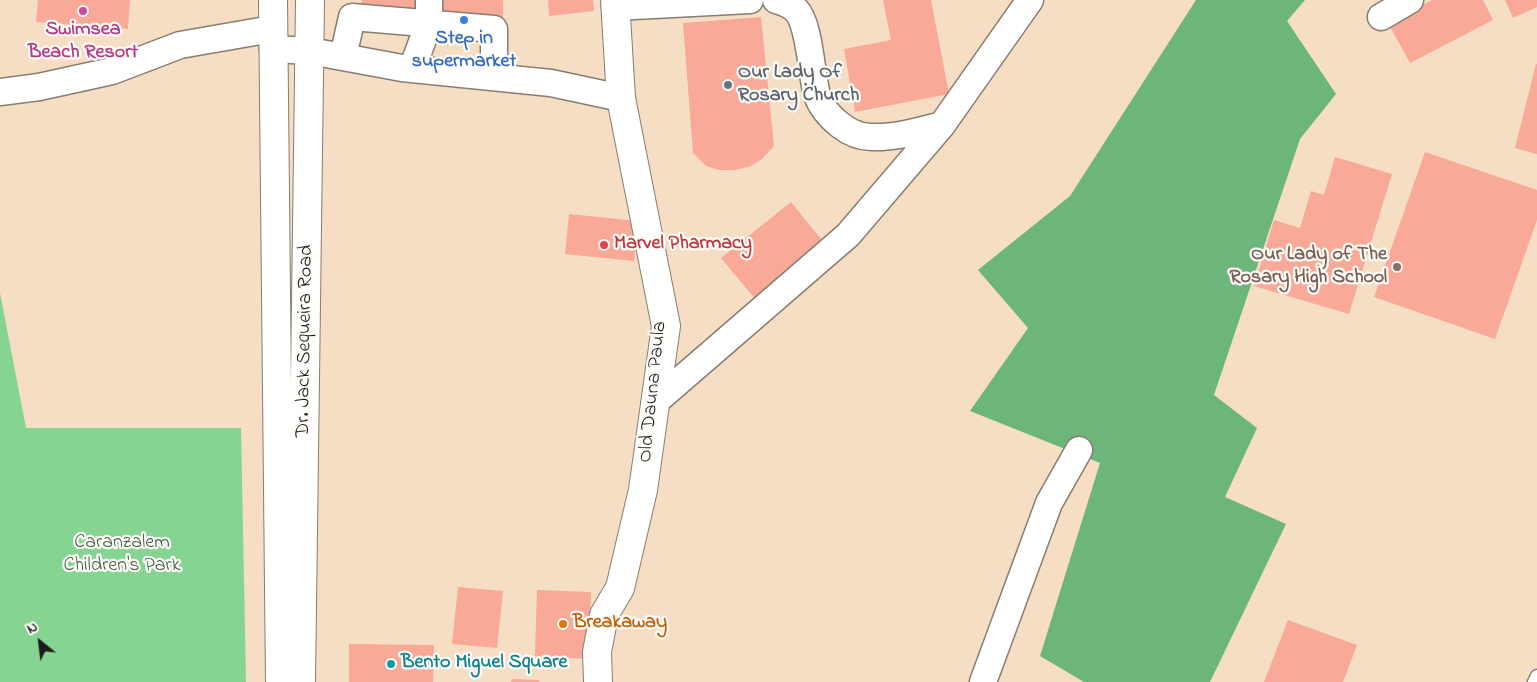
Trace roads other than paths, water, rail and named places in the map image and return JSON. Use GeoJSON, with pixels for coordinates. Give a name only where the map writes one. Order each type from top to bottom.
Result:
{"type":"FeatureCollection","features":[{"type":"Feature","properties":{"kind":"main road","name":"Dr. Jack Sequeira Road"},"geometry":{"type":"LineString","coordinates":[[272,0],[281,603],[280,682]]}},
{"type":"Feature","properties":{"kind":"main road","name":"Dr. Jack Sequeira Road"},"geometry":{"type":"LineString","coordinates":[[301,682],[310,0]]}},
{"type":"Feature","properties":{"kind":"main road","name":"Old Dauna Paula"},"geometry":{"type":"LineString","coordinates":[[598,682],[597,652],[604,615],[620,588],[643,490],[666,326],[621,98],[615,3]]}},
{"type":"Feature","properties":{"kind":"street"},"geometry":{"type":"LineString","coordinates":[[615,3],[750,0]]}},
{"type":"Feature","properties":{"kind":"street"},"geometry":{"type":"LineString","coordinates":[[776,0],[788,4],[798,11],[805,28],[817,96],[824,110],[850,132],[870,137],[887,136],[918,131],[942,124]]}},
{"type":"Feature","properties":{"kind":"street"},"geometry":{"type":"LineString","coordinates":[[655,402],[848,235],[942,124],[1030,0]]}},
{"type":"Feature","properties":{"kind":"street"},"geometry":{"type":"LineString","coordinates":[[1381,17],[1410,0]]}},
{"type":"Feature","properties":{"kind":"street"},"geometry":{"type":"LineString","coordinates":[[343,57],[352,17],[429,12],[494,29],[494,77]]}},
{"type":"Feature","properties":{"kind":"street"},"geometry":{"type":"LineString","coordinates":[[412,69],[429,12]]}},
{"type":"Feature","properties":{"kind":"street"},"geometry":{"type":"LineString","coordinates":[[0,92],[38,87],[112,71],[180,45],[273,39],[310,51],[412,69],[551,83],[621,98]]}},
{"type":"Feature","properties":{"kind":"street"},"geometry":{"type":"LineString","coordinates":[[983,682],[1049,503],[1079,450]]}},
{"type":"Feature","properties":{"kind":"lane"},"geometry":{"type":"LineString","coordinates":[[1534,682],[1537,676]]}},
{"type":"Feature","properties":{"kind":"place","name":"Swimsea Beach Resort"},"geometry":{"type":"Point","coordinates":[83,11]}},
{"type":"Feature","properties":{"kind":"place","name":"Step in supermarket"},"geometry":{"type":"Point","coordinates":[464,20]}},
{"type":"Feature","properties":{"kind":"place","name":"Our Lady Of Rosary Church"},"geometry":{"type":"Point","coordinates":[728,85]}},
{"type":"Feature","properties":{"kind":"place","name":"Marvel Pharmacy"},"geometry":{"type":"Point","coordinates":[604,245]}},
{"type":"Feature","properties":{"kind":"place","name":"Our Lady of The Rosary High School"},"geometry":{"type":"Point","coordinates":[1397,267]}},
{"type":"Feature","properties":{"kind":"place","name":"Breakaway"},"geometry":{"type":"Point","coordinates":[563,624]}},
{"type":"Feature","properties":{"kind":"place","name":"Bento Miguel Square"},"geometry":{"type":"Point","coordinates":[391,664]}},
{"type":"Feature","properties":{"kind":"park label","name":"Caranzalem Children's Park"},"geometry":{"type":"Point","coordinates":[122,556]}}]}
